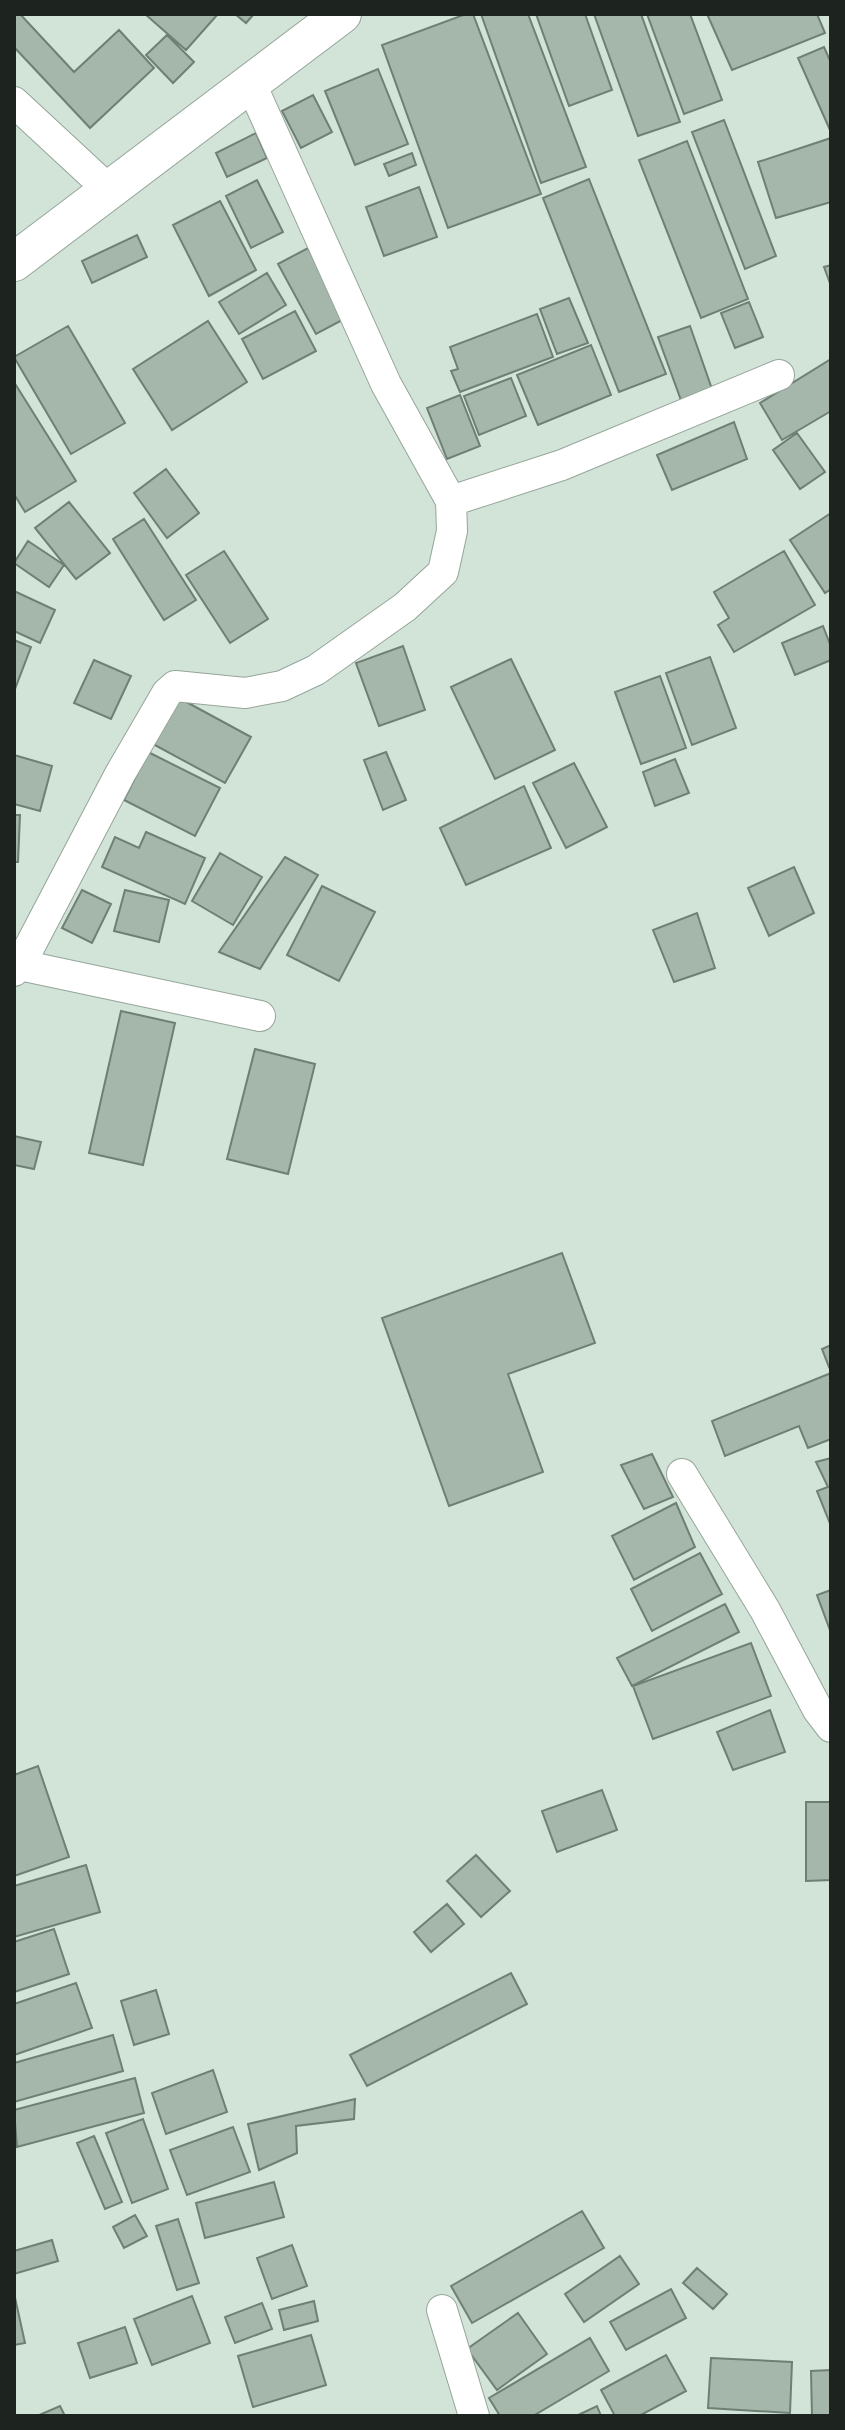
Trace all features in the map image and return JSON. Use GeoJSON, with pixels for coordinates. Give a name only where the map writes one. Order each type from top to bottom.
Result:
{"type":"FeatureCollection","features":[{"type":"Feature","properties":{"kind":"street"},"geometry":{"type":"LineString","coordinates":[[14,262],[342,14]]}},
{"type":"Feature","properties":{"kind":"street"},"geometry":{"type":"LineString","coordinates":[[250,82],[386,384],[451,501],[452,531],[443,572],[405,607],[364,638],[316,670],[282,686],[245,693],[175,686],[167,693],[120,774],[17,968],[260,1016]]}},
{"type":"Feature","properties":{"kind":"street"},"geometry":{"type":"LineString","coordinates":[[14,102],[110,191]]}},
{"type":"Feature","properties":{"kind":"street"},"geometry":{"type":"LineString","coordinates":[[451,501],[562,465],[779,375]]}},
{"type":"Feature","properties":{"kind":"street"},"geometry":{"type":"LineString","coordinates":[[682,1474],[765,1610],[818,1710],[831,1727]]}},
{"type":"Feature","properties":{"kind":"street"},"geometry":{"type":"LineString","coordinates":[[442,2310],[474,2416]]}},
{"type":"Feature","properties":{"kind":"building"},"geometry":{"type":"Polygon","coordinates":[[[14,14],[20,14],[74,72],[119,30],[154,68],[90,128],[14,47],[14,14]]]}},
{"type":"Feature","properties":{"kind":"building"},"geometry":{"type":"Polygon","coordinates":[[[145,14],[218,14],[186,50],[145,14]]]}},
{"type":"Feature","properties":{"kind":"building"},"geometry":{"type":"Polygon","coordinates":[[[235,14],[254,14],[246,23],[235,14]]]}},
{"type":"Feature","properties":{"kind":"building"},"geometry":{"type":"Polygon","coordinates":[[[473,14],[541,194],[448,228],[382,45],[473,14]]]}},
{"type":"Feature","properties":{"kind":"building"},"geometry":{"type":"Polygon","coordinates":[[[481,14],[528,14],[586,167],[541,183],[481,14]]]}},
{"type":"Feature","properties":{"kind":"building"},"geometry":{"type":"Polygon","coordinates":[[[536,14],[585,14],[612,90],[569,106],[536,14]]]}},
{"type":"Feature","properties":{"kind":"building"},"geometry":{"type":"Polygon","coordinates":[[[594,14],[641,14],[680,122],[638,136],[594,14]]]}},
{"type":"Feature","properties":{"kind":"building"},"geometry":{"type":"Polygon","coordinates":[[[647,14],[690,14],[722,100],[684,114],[647,14]]]}},
{"type":"Feature","properties":{"kind":"building"},"geometry":{"type":"Polygon","coordinates":[[[707,14],[817,14],[825,33],[732,70],[707,14]]]}},
{"type":"Feature","properties":{"kind":"building"},"geometry":{"type":"Polygon","coordinates":[[[167,35],[194,62],[173,83],[146,55],[167,35]]]}},
{"type":"Feature","properties":{"kind":"building"},"geometry":{"type":"Polygon","coordinates":[[[824,47],[831,63],[830,130],[798,58],[824,47]]]}},
{"type":"Feature","properties":{"kind":"building"},"geometry":{"type":"Polygon","coordinates":[[[378,69],[408,144],[355,165],[325,91],[378,69]]]}},
{"type":"Feature","properties":{"kind":"building"},"geometry":{"type":"Polygon","coordinates":[[[313,95],[332,132],[301,148],[282,111],[313,95]]]}},
{"type":"Feature","properties":{"kind":"building"},"geometry":{"type":"Polygon","coordinates":[[[724,120],[776,256],[745,269],[692,132],[724,120]]]}},
{"type":"Feature","properties":{"kind":"building"},"geometry":{"type":"Polygon","coordinates":[[[256,133],[267,158],[227,177],[216,153],[256,133]]]}},
{"type":"Feature","properties":{"kind":"building"},"geometry":{"type":"Polygon","coordinates":[[[831,138],[831,202],[776,218],[758,162],[831,138]]]}},
{"type":"Feature","properties":{"kind":"building"},"geometry":{"type":"Polygon","coordinates":[[[687,141],[748,299],[701,318],[639,160],[687,141]]]}},
{"type":"Feature","properties":{"kind":"building"},"geometry":{"type":"Polygon","coordinates":[[[412,153],[416,165],[389,176],[384,164],[412,153]]]}},
{"type":"Feature","properties":{"kind":"building"},"geometry":{"type":"Polygon","coordinates":[[[589,179],[666,374],[619,392],[543,198],[589,179]]]}},
{"type":"Feature","properties":{"kind":"building"},"geometry":{"type":"Polygon","coordinates":[[[257,180],[283,232],[251,248],[226,196],[257,180]]]}},
{"type":"Feature","properties":{"kind":"building"},"geometry":{"type":"Polygon","coordinates":[[[419,187],[437,237],[384,256],[366,207],[419,187]]]}},
{"type":"Feature","properties":{"kind":"building"},"geometry":{"type":"Polygon","coordinates":[[[220,201],[256,270],[209,296],[173,225],[220,201]]]}},
{"type":"Feature","properties":{"kind":"building"},"geometry":{"type":"Polygon","coordinates":[[[137,235],[147,257],[92,283],[82,261],[137,235]]]}},
{"type":"Feature","properties":{"kind":"building"},"geometry":{"type":"Polygon","coordinates":[[[308,248],[346,318],[316,334],[278,264],[308,248]]]}},
{"type":"Feature","properties":{"kind":"building"},"geometry":{"type":"Polygon","coordinates":[[[831,265],[831,286],[824,267],[831,265]]]}},
{"type":"Feature","properties":{"kind":"building"},"geometry":{"type":"Polygon","coordinates":[[[267,273],[286,305],[239,334],[219,302],[267,273]]]}},
{"type":"Feature","properties":{"kind":"building"},"geometry":{"type":"Polygon","coordinates":[[[569,298],[588,343],[557,354],[540,309],[569,298]]]}},
{"type":"Feature","properties":{"kind":"building"},"geometry":{"type":"Polygon","coordinates":[[[749,302],[763,337],[735,348],[721,313],[749,302]]]}},
{"type":"Feature","properties":{"kind":"building"},"geometry":{"type":"Polygon","coordinates":[[[295,311],[316,351],[263,379],[242,339],[295,311]]]}},
{"type":"Feature","properties":{"kind":"building"},"geometry":{"type":"Polygon","coordinates":[[[537,314],[553,357],[460,392],[451,371],[458,369],[450,347],[537,314]]]}},
{"type":"Feature","properties":{"kind":"building"},"geometry":{"type":"Polygon","coordinates":[[[208,321],[247,382],[172,430],[133,369],[208,321]]]}},
{"type":"Feature","properties":{"kind":"building"},"geometry":{"type":"Polygon","coordinates":[[[68,326],[125,423],[71,454],[14,357],[68,326]]]}},
{"type":"Feature","properties":{"kind":"building"},"geometry":{"type":"Polygon","coordinates":[[[690,326],[713,392],[682,403],[658,337],[690,326]]]}},
{"type":"Feature","properties":{"kind":"building"},"geometry":{"type":"Polygon","coordinates":[[[591,345],[611,395],[538,425],[517,375],[591,345]]]}},
{"type":"Feature","properties":{"kind":"building"},"geometry":{"type":"Polygon","coordinates":[[[831,359],[831,411],[782,440],[760,403],[831,359]]]}},
{"type":"Feature","properties":{"kind":"building"},"geometry":{"type":"Polygon","coordinates":[[[511,378],[526,416],[479,435],[464,396],[511,378]]]}},
{"type":"Feature","properties":{"kind":"building"},"geometry":{"type":"Polygon","coordinates":[[[14,382],[76,481],[25,512],[14,494],[14,382]]]}},
{"type":"Feature","properties":{"kind":"building"},"geometry":{"type":"Polygon","coordinates":[[[460,395],[480,446],[447,459],[427,408],[460,395]]]}},
{"type":"Feature","properties":{"kind":"building"},"geometry":{"type":"Polygon","coordinates":[[[734,422],[747,459],[672,490],[657,455],[734,422]]]}},
{"type":"Feature","properties":{"kind":"building"},"geometry":{"type":"Polygon","coordinates":[[[797,433],[825,472],[800,489],[773,450],[797,433]]]}},
{"type":"Feature","properties":{"kind":"building"},"geometry":{"type":"Polygon","coordinates":[[[166,469],[199,513],[167,538],[134,493],[166,469]]]}},
{"type":"Feature","properties":{"kind":"building"},"geometry":{"type":"Polygon","coordinates":[[[69,502],[110,553],[76,579],[35,528],[69,502]]]}},
{"type":"Feature","properties":{"kind":"building"},"geometry":{"type":"Polygon","coordinates":[[[831,513],[831,589],[825,593],[790,540],[831,513]]]}},
{"type":"Feature","properties":{"kind":"building"},"geometry":{"type":"Polygon","coordinates":[[[144,519],[196,600],[164,620],[113,539],[144,519]]]}},
{"type":"Feature","properties":{"kind":"building"},"geometry":{"type":"Polygon","coordinates":[[[28,541],[64,565],[49,587],[14,563],[28,541]]]}},
{"type":"Feature","properties":{"kind":"building"},"geometry":{"type":"Polygon","coordinates":[[[224,551],[268,619],[230,643],[186,575],[224,551]]]}},
{"type":"Feature","properties":{"kind":"building"},"geometry":{"type":"Polygon","coordinates":[[[784,551],[815,605],[734,652],[718,625],[729,618],[714,592],[784,551]]]}},
{"type":"Feature","properties":{"kind":"building"},"geometry":{"type":"Polygon","coordinates":[[[14,591],[55,610],[40,643],[14,631],[14,591]]]}},
{"type":"Feature","properties":{"kind":"building"},"geometry":{"type":"Polygon","coordinates":[[[823,626],[831,647],[831,660],[795,675],[782,643],[823,626]]]}},
{"type":"Feature","properties":{"kind":"building"},"geometry":{"type":"Polygon","coordinates":[[[14,640],[31,647],[15,689],[14,689],[14,640]]]}},
{"type":"Feature","properties":{"kind":"building"},"geometry":{"type":"Polygon","coordinates":[[[403,646],[425,710],[379,726],[356,663],[403,646]]]}},
{"type":"Feature","properties":{"kind":"building"},"geometry":{"type":"Polygon","coordinates":[[[710,657],[736,728],[692,745],[666,673],[710,657]]]}},
{"type":"Feature","properties":{"kind":"building"},"geometry":{"type":"Polygon","coordinates":[[[511,659],[555,750],[495,779],[451,687],[511,659]]]}},
{"type":"Feature","properties":{"kind":"building"},"geometry":{"type":"Polygon","coordinates":[[[94,660],[131,676],[111,719],[74,703],[94,660]]]}},
{"type":"Feature","properties":{"kind":"building"},"geometry":{"type":"Polygon","coordinates":[[[660,676],[686,748],[641,764],[615,692],[660,676]]]}},
{"type":"Feature","properties":{"kind":"building"},"geometry":{"type":"Polygon","coordinates":[[[179,698],[251,737],[225,783],[153,744],[179,698]]]}},
{"type":"Feature","properties":{"kind":"building"},"geometry":{"type":"Polygon","coordinates":[[[148,752],[220,788],[195,836],[124,800],[148,752]]]}},
{"type":"Feature","properties":{"kind":"building"},"geometry":{"type":"Polygon","coordinates":[[[386,752],[406,800],[383,810],[364,760],[386,752]]]}},
{"type":"Feature","properties":{"kind":"building"},"geometry":{"type":"Polygon","coordinates":[[[14,755],[52,766],[40,811],[14,804],[14,755]]]}},
{"type":"Feature","properties":{"kind":"building"},"geometry":{"type":"Polygon","coordinates":[[[675,759],[689,793],[655,806],[643,772],[675,759]]]}},
{"type":"Feature","properties":{"kind":"building"},"geometry":{"type":"Polygon","coordinates":[[[574,763],[607,827],[566,848],[533,783],[574,763]]]}},
{"type":"Feature","properties":{"kind":"building"},"geometry":{"type":"Polygon","coordinates":[[[524,786],[551,848],[466,885],[440,828],[524,786]]]}},
{"type":"Feature","properties":{"kind":"building"},"geometry":{"type":"Polygon","coordinates":[[[14,815],[20,815],[18,862],[14,862],[14,815]]]}},
{"type":"Feature","properties":{"kind":"building"},"geometry":{"type":"Polygon","coordinates":[[[146,832],[205,858],[185,904],[102,867],[115,837],[139,848],[146,832]]]}},
{"type":"Feature","properties":{"kind":"building"},"geometry":{"type":"Polygon","coordinates":[[[220,853],[262,877],[233,925],[192,901],[220,853]]]}},
{"type":"Feature","properties":{"kind":"building"},"geometry":{"type":"Polygon","coordinates":[[[285,857],[318,875],[260,969],[219,952],[285,857]]]}},
{"type":"Feature","properties":{"kind":"building"},"geometry":{"type":"Polygon","coordinates":[[[794,867],[814,913],[769,936],[748,888],[794,867]]]}},
{"type":"Feature","properties":{"kind":"building"},"geometry":{"type":"Polygon","coordinates":[[[322,886],[375,912],[339,981],[287,955],[322,886]]]}},
{"type":"Feature","properties":{"kind":"building"},"geometry":{"type":"Polygon","coordinates":[[[82,890],[111,904],[92,943],[62,928],[82,890]]]}},
{"type":"Feature","properties":{"kind":"building"},"geometry":{"type":"Polygon","coordinates":[[[125,890],[169,900],[159,942],[114,931],[125,890]]]}},
{"type":"Feature","properties":{"kind":"building"},"geometry":{"type":"Polygon","coordinates":[[[697,913],[715,968],[674,982],[653,930],[697,913]]]}},
{"type":"Feature","properties":{"kind":"building"},"geometry":{"type":"Polygon","coordinates":[[[121,1011],[175,1023],[143,1165],[89,1153],[121,1011]]]}},
{"type":"Feature","properties":{"kind":"building"},"geometry":{"type":"Polygon","coordinates":[[[255,1049],[315,1064],[288,1174],[227,1159],[255,1049]]]}},
{"type":"Feature","properties":{"kind":"building"},"geometry":{"type":"Polygon","coordinates":[[[14,1136],[41,1142],[34,1169],[14,1165],[14,1136]]]}},
{"type":"Feature","properties":{"kind":"building"},"geometry":{"type":"Polygon","coordinates":[[[562,1253],[595,1343],[508,1374],[543,1472],[449,1506],[382,1318],[562,1253]]]}},
{"type":"Feature","properties":{"kind":"building"},"geometry":{"type":"Polygon","coordinates":[[[831,1345],[831,1366],[829,1367],[822,1349],[831,1345]]]}},
{"type":"Feature","properties":{"kind":"building"},"geometry":{"type":"Polygon","coordinates":[[[831,1373],[831,1439],[808,1448],[799,1426],[725,1456],[712,1421],[831,1373]]]}},
{"type":"Feature","properties":{"kind":"building"},"geometry":{"type":"Polygon","coordinates":[[[652,1454],[673,1497],[644,1509],[621,1465],[652,1454]]]}},
{"type":"Feature","properties":{"kind":"building"},"geometry":{"type":"Polygon","coordinates":[[[831,1458],[831,1526],[817,1491],[828,1487],[816,1462],[831,1458]]]}},
{"type":"Feature","properties":{"kind":"building"},"geometry":{"type":"Polygon","coordinates":[[[676,1503],[695,1547],[634,1580],[612,1536],[676,1503]]]}},
{"type":"Feature","properties":{"kind":"building"},"geometry":{"type":"Polygon","coordinates":[[[700,1553],[722,1594],[652,1631],[631,1589],[700,1553]]]}},
{"type":"Feature","properties":{"kind":"building"},"geometry":{"type":"Polygon","coordinates":[[[831,1590],[831,1633],[817,1595],[831,1590]]]}},
{"type":"Feature","properties":{"kind":"building"},"geometry":{"type":"Polygon","coordinates":[[[725,1604],[739,1632],[632,1686],[617,1658],[725,1604]]]}},
{"type":"Feature","properties":{"kind":"building"},"geometry":{"type":"Polygon","coordinates":[[[751,1643],[771,1696],[653,1739],[633,1686],[751,1643]]]}},
{"type":"Feature","properties":{"kind":"building"},"geometry":{"type":"Polygon","coordinates":[[[770,1710],[785,1752],[733,1770],[717,1732],[770,1710]]]}},
{"type":"Feature","properties":{"kind":"building"},"geometry":{"type":"Polygon","coordinates":[[[38,1766],[69,1857],[14,1876],[14,1775],[38,1766]]]}},
{"type":"Feature","properties":{"kind":"building"},"geometry":{"type":"Polygon","coordinates":[[[602,1790],[617,1830],[557,1852],[542,1811],[602,1790]]]}},
{"type":"Feature","properties":{"kind":"building"},"geometry":{"type":"Polygon","coordinates":[[[806,1802],[831,1802],[831,1880],[806,1881],[806,1802]]]}},
{"type":"Feature","properties":{"kind":"building"},"geometry":{"type":"Polygon","coordinates":[[[476,1855],[510,1891],[481,1917],[447,1881],[476,1855]]]}},
{"type":"Feature","properties":{"kind":"building"},"geometry":{"type":"Polygon","coordinates":[[[86,1865],[100,1912],[14,1937],[14,1886],[86,1865]]]}},
{"type":"Feature","properties":{"kind":"building"},"geometry":{"type":"Polygon","coordinates":[[[447,1904],[464,1924],[431,1952],[414,1932],[447,1904]]]}},
{"type":"Feature","properties":{"kind":"building"},"geometry":{"type":"Polygon","coordinates":[[[54,1929],[69,1974],[14,1992],[14,1942],[54,1929]]]}},
{"type":"Feature","properties":{"kind":"building"},"geometry":{"type":"Polygon","coordinates":[[[511,1973],[527,2004],[367,2086],[350,2055],[511,1973]]]}},
{"type":"Feature","properties":{"kind":"building"},"geometry":{"type":"Polygon","coordinates":[[[76,1983],[92,2028],[14,2055],[14,2004],[76,1983]]]}},
{"type":"Feature","properties":{"kind":"building"},"geometry":{"type":"Polygon","coordinates":[[[156,1990],[169,2034],[134,2045],[121,2001],[156,1990]]]}},
{"type":"Feature","properties":{"kind":"building"},"geometry":{"type":"Polygon","coordinates":[[[113,2035],[123,2071],[14,2102],[14,2063],[113,2035]]]}},
{"type":"Feature","properties":{"kind":"building"},"geometry":{"type":"Polygon","coordinates":[[[213,2070],[227,2112],[166,2134],[152,2093],[213,2070]]]}},
{"type":"Feature","properties":{"kind":"building"},"geometry":{"type":"Polygon","coordinates":[[[135,2078],[144,2113],[17,2147],[14,2110],[135,2078]]]}},
{"type":"Feature","properties":{"kind":"building"},"geometry":{"type":"Polygon","coordinates":[[[355,2099],[354,2119],[296,2126],[297,2153],[259,2170],[248,2124],[355,2099]]]}},
{"type":"Feature","properties":{"kind":"building"},"geometry":{"type":"Polygon","coordinates":[[[143,2119],[168,2189],[132,2203],[106,2133],[143,2119]]]}},
{"type":"Feature","properties":{"kind":"building"},"geometry":{"type":"Polygon","coordinates":[[[233,2127],[250,2172],[187,2195],[170,2150],[233,2127]]]}},
{"type":"Feature","properties":{"kind":"building"},"geometry":{"type":"Polygon","coordinates":[[[94,2136],[122,2202],[105,2209],[77,2143],[94,2136]]]}},
{"type":"Feature","properties":{"kind":"building"},"geometry":{"type":"Polygon","coordinates":[[[274,2182],[284,2217],[205,2238],[196,2203],[274,2182]]]}},
{"type":"Feature","properties":{"kind":"building"},"geometry":{"type":"Polygon","coordinates":[[[582,2211],[604,2248],[472,2323],[451,2286],[582,2211]]]}},
{"type":"Feature","properties":{"kind":"building"},"geometry":{"type":"Polygon","coordinates":[[[135,2215],[147,2236],[124,2248],[113,2227],[135,2215]]]}},
{"type":"Feature","properties":{"kind":"building"},"geometry":{"type":"Polygon","coordinates":[[[178,2219],[199,2283],[177,2290],[156,2226],[178,2219]]]}},
{"type":"Feature","properties":{"kind":"building"},"geometry":{"type":"Polygon","coordinates":[[[52,2240],[58,2261],[14,2274],[14,2251],[52,2240]]]}},
{"type":"Feature","properties":{"kind":"building"},"geometry":{"type":"Polygon","coordinates":[[[292,2245],[307,2286],[272,2299],[257,2258],[292,2245]]]}},
{"type":"Feature","properties":{"kind":"building"},"geometry":{"type":"Polygon","coordinates":[[[620,2256],[639,2284],[584,2322],[565,2294],[620,2256]]]}},
{"type":"Feature","properties":{"kind":"building"},"geometry":{"type":"Polygon","coordinates":[[[697,2268],[727,2294],[713,2309],[683,2283],[697,2268]]]}},
{"type":"Feature","properties":{"kind":"building"},"geometry":{"type":"Polygon","coordinates":[[[671,2289],[686,2318],[626,2350],[610,2322],[671,2289]]]}},
{"type":"Feature","properties":{"kind":"building"},"geometry":{"type":"Polygon","coordinates":[[[14,2293],[25,2343],[14,2345],[14,2293]]]}},
{"type":"Feature","properties":{"kind":"building"},"geometry":{"type":"Polygon","coordinates":[[[192,2296],[210,2343],[152,2365],[134,2319],[192,2296]]]}},
{"type":"Feature","properties":{"kind":"building"},"geometry":{"type":"Polygon","coordinates":[[[314,2301],[318,2321],[284,2330],[279,2310],[314,2301]]]}},
{"type":"Feature","properties":{"kind":"building"},"geometry":{"type":"Polygon","coordinates":[[[262,2303],[272,2329],[235,2343],[225,2317],[262,2303]]]}},
{"type":"Feature","properties":{"kind":"building"},"geometry":{"type":"Polygon","coordinates":[[[518,2313],[547,2354],[497,2390],[467,2349],[518,2313]]]}},
{"type":"Feature","properties":{"kind":"building"},"geometry":{"type":"Polygon","coordinates":[[[125,2327],[137,2363],[90,2378],[78,2343],[125,2327]]]}},
{"type":"Feature","properties":{"kind":"building"},"geometry":{"type":"Polygon","coordinates":[[[311,2335],[326,2385],[253,2407],[238,2356],[311,2335]]]}},
{"type":"Feature","properties":{"kind":"building"},"geometry":{"type":"Polygon","coordinates":[[[590,2338],[609,2371],[533,2416],[500,2416],[489,2398],[590,2338]]]}},
{"type":"Feature","properties":{"kind":"building"},"geometry":{"type":"Polygon","coordinates":[[[666,2355],[686,2391],[639,2416],[615,2416],[601,2390],[666,2355]]]}},
{"type":"Feature","properties":{"kind":"building"},"geometry":{"type":"Polygon","coordinates":[[[711,2358],[792,2362],[790,2413],[708,2408],[711,2358]]]}},
{"type":"Feature","properties":{"kind":"building"},"geometry":{"type":"Polygon","coordinates":[[[831,2370],[831,2416],[812,2416],[811,2371],[831,2370]]]}},
{"type":"Feature","properties":{"kind":"building"},"geometry":{"type":"Polygon","coordinates":[[[60,2406],[65,2416],[37,2416],[60,2406]]]}},
{"type":"Feature","properties":{"kind":"building"},"geometry":{"type":"Polygon","coordinates":[[[597,2406],[601,2416],[576,2416],[597,2406]]]}}]}
